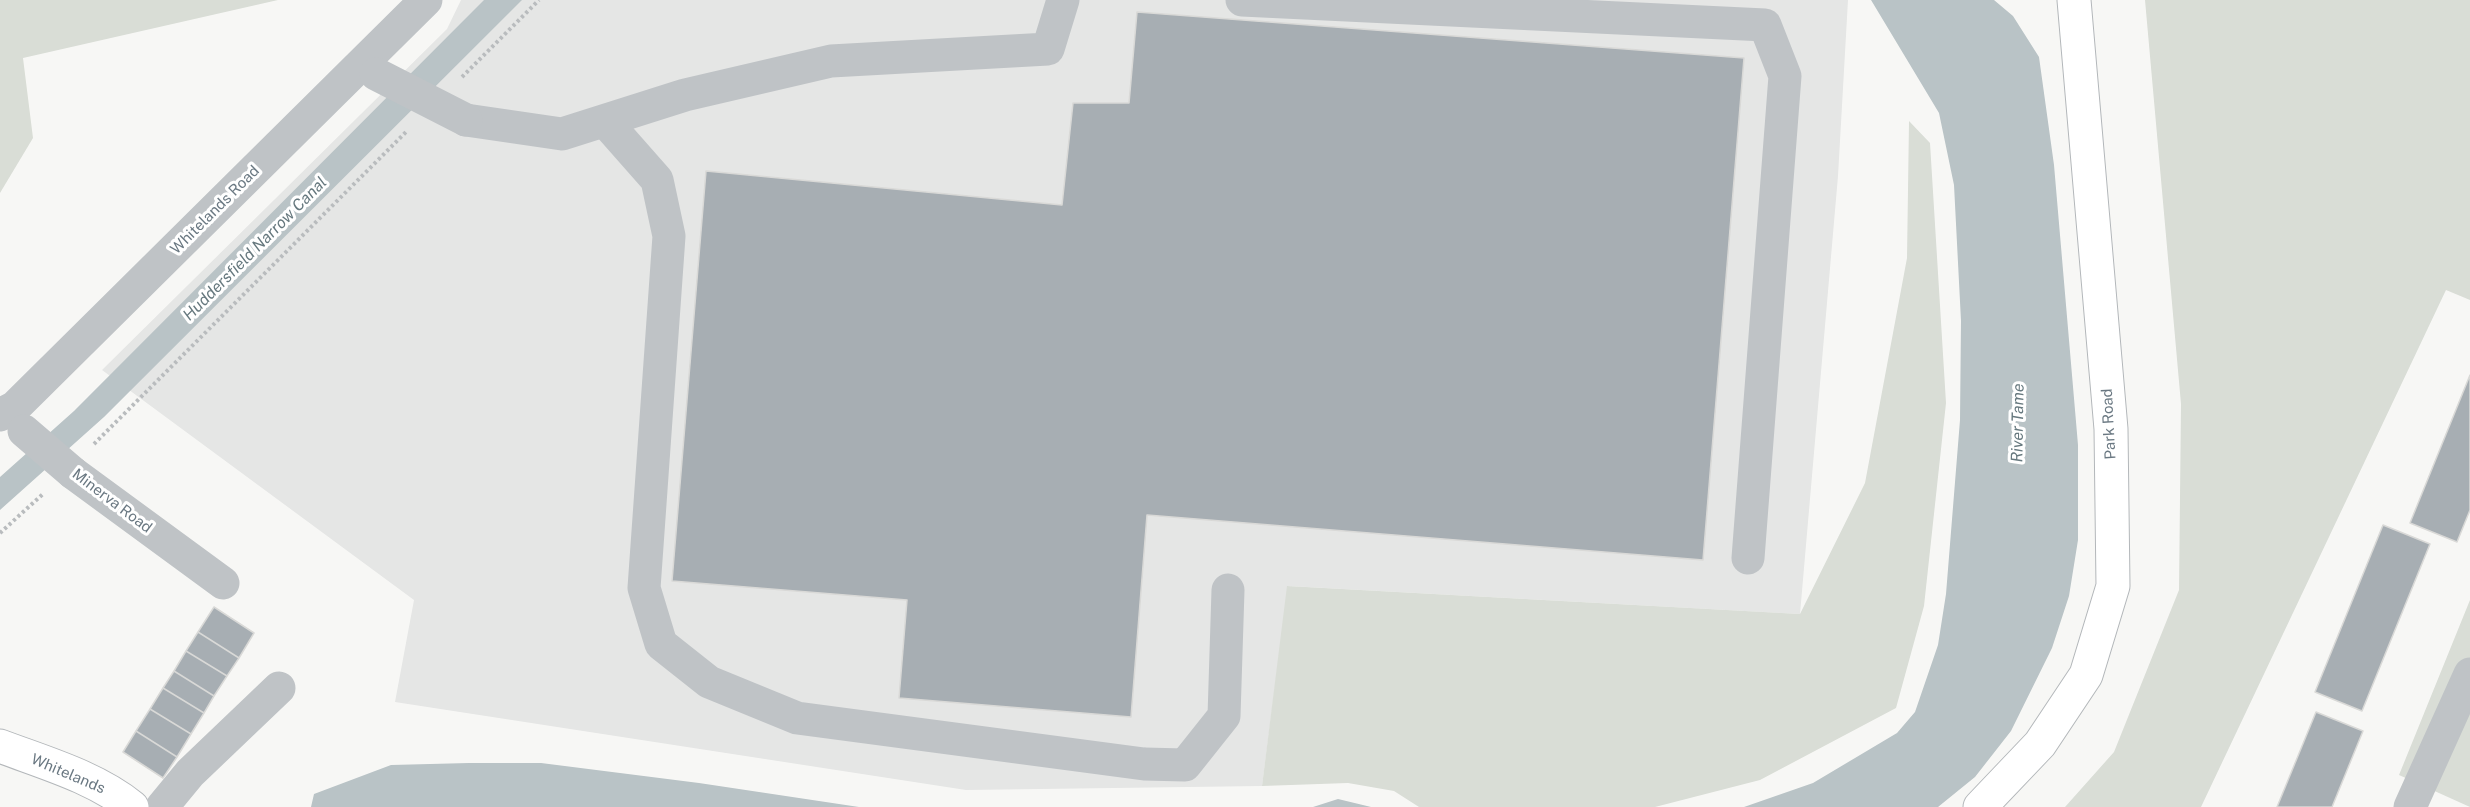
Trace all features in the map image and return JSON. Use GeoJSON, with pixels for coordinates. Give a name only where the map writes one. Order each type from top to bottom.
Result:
{"type":"FeatureCollection","features":[{"type":"Feature","properties":{"kind":"main road","name":"Park Road"},"geometry":{"type":"LineString","coordinates":[[1980,807],[2040,744],[2086,675],[2113,586],[2111,429],[2074,0]]}},
{"type":"Feature","properties":{"kind":"main road","name":"Whitelands"},"geometry":{"type":"LineString","coordinates":[[0,746],[72,773],[118,795],[132,807]]}},
{"type":"Feature","properties":{"kind":"street","name":"Whitelands Road"},"geometry":{"type":"LineString","coordinates":[[13,417],[371,68],[426,0]]}},
{"type":"Feature","properties":{"kind":"street"},"geometry":{"type":"LineString","coordinates":[[371,68],[466,120],[562,134],[685,95],[831,61],[1048,49],[1063,0]]}},
{"type":"Feature","properties":{"kind":"street"},"geometry":{"type":"LineString","coordinates":[[1242,0],[1765,25],[1785,76],[1748,558]]}},
{"type":"Feature","properties":{"kind":"street"},"geometry":{"type":"LineString","coordinates":[[605,121],[657,180],[669,236],[645,588],[661,644],[709,682],[797,718],[1144,764],[1185,765],[1224,716],[1228,590]]}},
{"type":"Feature","properties":{"kind":"street","name":"Minerva Road"},"geometry":{"type":"LineString","coordinates":[[13,417],[61,481],[223,583]]}},
{"type":"Feature","properties":{"kind":"street"},"geometry":{"type":"LineString","coordinates":[[2410,807],[2470,674]]}},
{"type":"Feature","properties":{"kind":"street"},"geometry":{"type":"LineString","coordinates":[[162,807],[190,773],[279,688]]}},
{"type":"Feature","properties":{"kind":"path"},"geometry":{"type":"LineString","coordinates":[[455,84],[539,0]]}},
{"type":"Feature","properties":{"kind":"path"},"geometry":{"type":"LineString","coordinates":[[91,446],[412,126]]}},
{"type":"Feature","properties":{"kind":"path"},"geometry":{"type":"LineString","coordinates":[[0,533],[61,481]]}},
{"type":"Feature","properties":{"kind":"shaded area"},"geometry":{"type":"Polygon","coordinates":[[[0,0],[278,0],[23,58],[33,138],[0,193],[0,0]]]}},
{"type":"Feature","properties":{"kind":"shaded area"},"geometry":{"type":"Polygon","coordinates":[[[461,0],[1848,0],[1838,176],[1800,614],[1288,586],[1262,786],[966,790],[395,702],[414,600],[102,370],[447,29],[461,0]]]}},
{"type":"Feature","properties":{"kind":"shaded area"},"geometry":{"type":"Polygon","coordinates":[[[2145,0],[2470,0],[2470,300],[2446,290],[2201,807],[2065,807],[2114,752],[2179,590],[2181,404],[2145,0]]]}},
{"type":"Feature","properties":{"kind":"shaded area"},"geometry":{"type":"Polygon","coordinates":[[[1909,121],[1930,143],[1946,403],[1924,606],[1896,708],[1760,780],[1655,807],[1419,807],[1394,791],[1348,783],[1262,786],[1287,586],[1800,614],[1865,483],[1907,258],[1909,121]]]}},
{"type":"Feature","properties":{"kind":"shaded area"},"geometry":{"type":"Polygon","coordinates":[[[2470,600],[2470,807],[2399,775],[2470,600]]]}},
{"type":"Feature","properties":{"kind":"water","name":"Huddersfield Narrow Canal"},"geometry":{"type":"Polygon","coordinates":[[[484,0],[522,0],[104,417],[0,510],[0,477],[74,411],[484,0]]]}},
{"type":"Feature","properties":{"kind":"water","name":"River Tame"},"geometry":{"type":"Polygon","coordinates":[[[1871,0],[1994,0],[2013,16],[2039,57],[2054,165],[2078,445],[2078,540],[2069,596],[2052,648],[2011,731],[1975,777],[1938,807],[1744,807],[1813,783],[1897,733],[1915,712],[1938,645],[1946,594],[1960,420],[1961,321],[1954,185],[1939,113],[1871,0]]]}},
{"type":"Feature","properties":{"kind":"water"},"geometry":{"type":"Polygon","coordinates":[[[541,763],[699,783],[859,807],[311,807],[314,794],[391,765],[541,763]]]}},
{"type":"Feature","properties":{"kind":"water"},"geometry":{"type":"Polygon","coordinates":[[[1338,799],[1367,806],[1371,807],[1313,807],[1338,799]]]}},
{"type":"Feature","properties":{"kind":"building"},"geometry":{"type":"Polygon","coordinates":[[[1137,12],[1744,58],[1703,560],[1147,515],[1131,717],[899,698],[907,600],[672,581],[706,171],[1062,205],[1073,103],[1129,103],[1137,12]]]}},
{"type":"Feature","properties":{"kind":"building"},"geometry":{"type":"Polygon","coordinates":[[[2470,375],[2470,510],[2457,542],[2410,523],[2470,375]]]}},
{"type":"Feature","properties":{"kind":"building"},"geometry":{"type":"Polygon","coordinates":[[[2383,525],[2430,544],[2362,711],[2315,692],[2383,525]]]}},
{"type":"Feature","properties":{"kind":"building"},"geometry":{"type":"Polygon","coordinates":[[[214,607],[254,633],[239,658],[198,632],[214,607]]]}},
{"type":"Feature","properties":{"kind":"building"},"geometry":{"type":"Polygon","coordinates":[[[198,632],[239,658],[227,676],[186,651],[198,632]]]}},
{"type":"Feature","properties":{"kind":"building"},"geometry":{"type":"Polygon","coordinates":[[[186,651],[227,676],[214,696],[174,671],[186,651]]]}},
{"type":"Feature","properties":{"kind":"building"},"geometry":{"type":"Polygon","coordinates":[[[174,671],[214,696],[204,713],[163,688],[174,671]]]}},
{"type":"Feature","properties":{"kind":"building"},"geometry":{"type":"Polygon","coordinates":[[[163,688],[204,713],[191,734],[150,709],[163,688]]]}},
{"type":"Feature","properties":{"kind":"building"},"geometry":{"type":"Polygon","coordinates":[[[150,709],[191,734],[177,757],[136,731],[150,709]]]}},
{"type":"Feature","properties":{"kind":"building"},"geometry":{"type":"Polygon","coordinates":[[[2316,712],[2363,731],[2332,807],[2277,807],[2316,712]]]}},
{"type":"Feature","properties":{"kind":"building"},"geometry":{"type":"Polygon","coordinates":[[[136,731],[177,757],[163,778],[123,752],[136,731]]]}}]}
